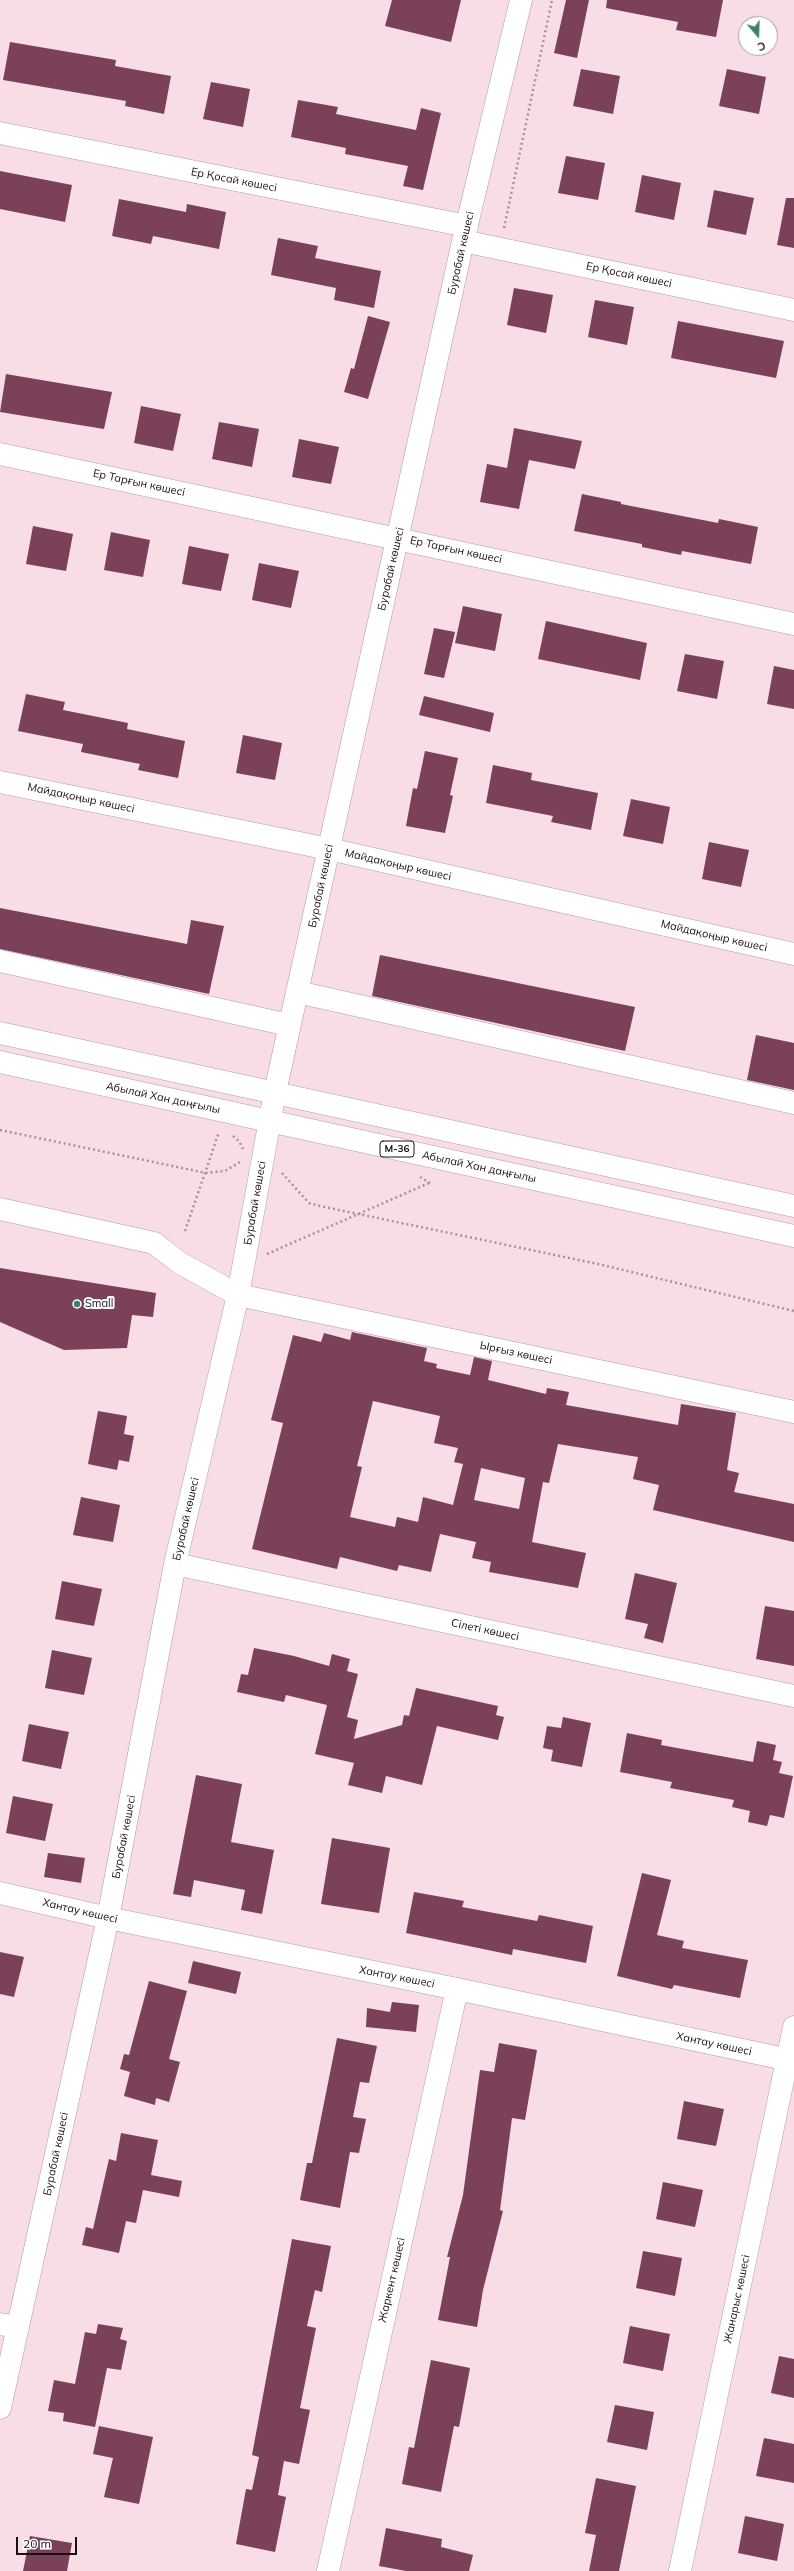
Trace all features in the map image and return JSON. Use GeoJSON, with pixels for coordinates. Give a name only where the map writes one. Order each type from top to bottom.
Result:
{"type":"FeatureCollection","features":[{"type":"Feature","properties":{"kind":"street","name":"Бурабай көшесі"},"geometry":{"type":"LineString","coordinates":[[0,2408],[9,2326],[108,1918],[176,1564],[238,1295],[275,1092],[289,1025],[465,234],[520,0]]}},
{"type":"Feature","properties":{"kind":"street","name":"Ер Қосай көшесі"},"geometry":{"type":"LineString","coordinates":[[0,133],[465,234],[500,248],[794,310]]}},
{"type":"Feature","properties":{"kind":"street","name":"Ер Тарғын көшесі"},"geometry":{"type":"LineString","coordinates":[[0,454],[794,624]]}},
{"type":"Feature","properties":{"kind":"street","name":"Майдақоңыр көшесі"},"geometry":{"type":"LineString","coordinates":[[0,782],[329,849],[794,954]]}},
{"type":"Feature","properties":{"kind":"street"},"geometry":{"type":"LineString","coordinates":[[0,961],[289,1025]]}},
{"type":"Feature","properties":{"kind":"street"},"geometry":{"type":"LineString","coordinates":[[297,992],[794,1103]]}},
{"type":"Feature","properties":{"kind":"street"},"geometry":{"type":"LineString","coordinates":[[0,1033],[794,1206]]}},
{"type":"Feature","properties":{"kind":"street","name":"Абылай Хан даңғылы"},"geometry":{"type":"LineString","coordinates":[[0,1062],[794,1236]]}},
{"type":"Feature","properties":{"kind":"street","name":"Ырғыз көшесі"},"geometry":{"type":"LineString","coordinates":[[0,1209],[154,1243],[180,1263],[238,1295],[794,1412]]}},
{"type":"Feature","properties":{"kind":"street","name":"Сілеті көшесі"},"geometry":{"type":"LineString","coordinates":[[176,1564],[794,1696]]}},
{"type":"Feature","properties":{"kind":"street","name":"Хантау көшесі"},"geometry":{"type":"LineString","coordinates":[[0,1893],[108,1918],[457,1989],[791,2061]]}},
{"type":"Feature","properties":{"kind":"street","name":"Жаркент көшесі"},"geometry":{"type":"LineString","coordinates":[[328,2571],[457,1989]]}},
{"type":"Feature","properties":{"kind":"street","name":"Жанарыс көшесі"},"geometry":{"type":"LineString","coordinates":[[680,2571],[791,2061],[794,2027]]}},
{"type":"Feature","properties":{"kind":"path"},"geometry":{"type":"LineString","coordinates":[[500,248],[552,0]]}},
{"type":"Feature","properties":{"kind":"path"},"geometry":{"type":"LineString","coordinates":[[0,1130],[206,1173],[225,1171],[244,1159]]}},
{"type":"Feature","properties":{"kind":"path"},"geometry":{"type":"LineString","coordinates":[[185,1230],[220,1130],[226,1132]]}},
{"type":"Feature","properties":{"kind":"path"},"geometry":{"type":"LineString","coordinates":[[232,1134],[239,1141],[244,1155]]}},
{"type":"Feature","properties":{"kind":"path"},"geometry":{"type":"LineString","coordinates":[[280,1171],[309,1203],[598,1264],[794,1311]]}},
{"type":"Feature","properties":{"kind":"path"},"geometry":{"type":"LineString","coordinates":[[264,1255],[357,1213],[430,1183],[418,1176]]}},
{"type":"Feature","properties":{"kind":"building"},"geometry":{"type":"Polygon","coordinates":[[[392,0],[461,0],[451,42],[385,26],[392,0]]]}},
{"type":"Feature","properties":{"kind":"building"},"geometry":{"type":"Polygon","coordinates":[[[566,0],[589,0],[577,58],[554,53],[566,0]]]}},
{"type":"Feature","properties":{"kind":"building"},"geometry":{"type":"Polygon","coordinates":[[[607,0],[723,0],[716,37],[676,30],[678,22],[606,8],[607,0]]]}},
{"type":"Feature","properties":{"kind":"building"},"geometry":{"type":"Polygon","coordinates":[[[10,42],[116,60],[115,66],[171,76],[164,114],[125,106],[126,101],[3,80],[10,42]]]}},
{"type":"Feature","properties":{"kind":"building"},"geometry":{"type":"Polygon","coordinates":[[[581,69],[620,76],[613,114],[573,106],[581,69]]]}},
{"type":"Feature","properties":{"kind":"building"},"geometry":{"type":"Polygon","coordinates":[[[727,69],[766,77],[759,114],[719,106],[727,69]]]}},
{"type":"Feature","properties":{"kind":"building"},"geometry":{"type":"Polygon","coordinates":[[[211,82],[250,89],[243,127],[203,119],[211,82]]]}},
{"type":"Feature","properties":{"kind":"building"},"geometry":{"type":"Polygon","coordinates":[[[298,100],[338,107],[336,114],[416,130],[421,108],[441,113],[423,190],[403,186],[408,166],[345,154],[346,148],[291,137],[298,100]]]}},
{"type":"Feature","properties":{"kind":"building"},"geometry":{"type":"Polygon","coordinates":[[[566,156],[605,163],[598,200],[558,193],[566,156]]]}},
{"type":"Feature","properties":{"kind":"building"},"geometry":{"type":"Polygon","coordinates":[[[0,171],[72,185],[65,222],[0,209],[0,171]]]}},
{"type":"Feature","properties":{"kind":"building"},"geometry":{"type":"Polygon","coordinates":[[[642,175],[681,183],[674,220],[635,212],[642,175]]]}},
{"type":"Feature","properties":{"kind":"building"},"geometry":{"type":"Polygon","coordinates":[[[714,190],[754,198],[746,235],[707,227],[714,190]]]}},
{"type":"Feature","properties":{"kind":"building"},"geometry":{"type":"Polygon","coordinates":[[[786,198],[794,198],[794,248],[777,245],[786,198]]]}},
{"type":"Feature","properties":{"kind":"building"},"geometry":{"type":"Polygon","coordinates":[[[119,199],[186,212],[187,204],[226,212],[219,249],[153,236],[151,244],[112,236],[119,199]]]}},
{"type":"Feature","properties":{"kind":"building"},"geometry":{"type":"Polygon","coordinates":[[[278,238],[318,246],[315,258],[381,271],[374,308],[334,300],[336,288],[271,275],[278,238]]]}},
{"type":"Feature","properties":{"kind":"building"},"geometry":{"type":"Polygon","coordinates":[[[514,288],[553,295],[546,333],[507,325],[514,288]]]}},
{"type":"Feature","properties":{"kind":"building"},"geometry":{"type":"Polygon","coordinates":[[[595,300],[634,307],[627,345],[588,337],[595,300]]]}},
{"type":"Feature","properties":{"kind":"building"},"geometry":{"type":"Polygon","coordinates":[[[368,316],[390,322],[368,399],[344,392],[351,368],[354,369],[368,316]]]}},
{"type":"Feature","properties":{"kind":"building"},"geometry":{"type":"Polygon","coordinates":[[[678,321],[784,341],[776,378],[671,358],[678,321]]]}},
{"type":"Feature","properties":{"kind":"building"},"geometry":{"type":"Polygon","coordinates":[[[6,374],[112,392],[104,429],[0,412],[6,374]]]}},
{"type":"Feature","properties":{"kind":"building"},"geometry":{"type":"Polygon","coordinates":[[[141,406],[181,414],[173,451],[134,443],[141,406]]]}},
{"type":"Feature","properties":{"kind":"building"},"geometry":{"type":"Polygon","coordinates":[[[219,422],[259,429],[252,467],[212,459],[219,422]]]}},
{"type":"Feature","properties":{"kind":"building"},"geometry":{"type":"Polygon","coordinates":[[[514,428],[582,441],[575,469],[529,460],[519,509],[480,502],[487,464],[507,468],[514,428]]]}},
{"type":"Feature","properties":{"kind":"building"},"geometry":{"type":"Polygon","coordinates":[[[299,439],[339,447],[331,484],[292,477],[299,439]]]}},
{"type":"Feature","properties":{"kind":"building"},"geometry":{"type":"Polygon","coordinates":[[[582,494],[621,502],[621,504],[718,523],[719,519],[758,527],[751,564],[682,551],[681,555],[642,547],[642,544],[574,531],[582,494]]]}},
{"type":"Feature","properties":{"kind":"building"},"geometry":{"type":"Polygon","coordinates":[[[33,526],[73,534],[66,571],[26,564],[33,526]]]}},
{"type":"Feature","properties":{"kind":"building"},"geometry":{"type":"Polygon","coordinates":[[[111,532],[150,540],[143,577],[104,570],[111,532]]]}},
{"type":"Feature","properties":{"kind":"building"},"geometry":{"type":"Polygon","coordinates":[[[189,546],[229,554],[221,591],[182,584],[189,546]]]}},
{"type":"Feature","properties":{"kind":"building"},"geometry":{"type":"Polygon","coordinates":[[[259,563],[299,571],[291,608],[252,600],[259,563]]]}},
{"type":"Feature","properties":{"kind":"building"},"geometry":{"type":"Polygon","coordinates":[[[463,606],[502,614],[495,651],[455,643],[463,606]]]}},
{"type":"Feature","properties":{"kind":"building"},"geometry":{"type":"Polygon","coordinates":[[[546,621],[647,643],[640,680],[538,659],[546,621]]]}},
{"type":"Feature","properties":{"kind":"building"},"geometry":{"type":"Polygon","coordinates":[[[434,628],[455,632],[444,678],[424,674],[434,628]]]}},
{"type":"Feature","properties":{"kind":"building"},"geometry":{"type":"Polygon","coordinates":[[[685,654],[724,661],[717,699],[677,691],[685,654]]]}},
{"type":"Feature","properties":{"kind":"building"},"geometry":{"type":"Polygon","coordinates":[[[774,666],[794,670],[794,709],[767,704],[774,666]]]}},
{"type":"Feature","properties":{"kind":"building"},"geometry":{"type":"Polygon","coordinates":[[[26,694],[65,702],[63,710],[128,723],[127,729],[185,741],[178,778],[138,770],[140,764],[81,752],[83,744],[18,731],[26,694]]]}},
{"type":"Feature","properties":{"kind":"building"},"geometry":{"type":"Polygon","coordinates":[[[424,696],[494,713],[490,732],[419,715],[424,696]]]}},
{"type":"Feature","properties":{"kind":"building"},"geometry":{"type":"Polygon","coordinates":[[[243,735],[282,743],[275,780],[236,773],[243,735]]]}},
{"type":"Feature","properties":{"kind":"building"},"geometry":{"type":"Polygon","coordinates":[[[425,751],[458,758],[450,795],[453,796],[445,833],[406,826],[413,788],[417,789],[425,751]]]}},
{"type":"Feature","properties":{"kind":"building"},"geometry":{"type":"Polygon","coordinates":[[[493,765],[532,773],[531,780],[598,793],[591,830],[551,822],[553,816],[486,803],[493,765]]]}},
{"type":"Feature","properties":{"kind":"building"},"geometry":{"type":"Polygon","coordinates":[[[631,799],[670,807],[663,844],[623,836],[631,799]]]}},
{"type":"Feature","properties":{"kind":"building"},"geometry":{"type":"Polygon","coordinates":[[[709,842],[749,850],[741,887],[702,879],[709,842]]]}},
{"type":"Feature","properties":{"kind":"building"},"geometry":{"type":"Polygon","coordinates":[[[0,908],[187,944],[191,920],[224,926],[209,994],[0,949],[0,908]]]}},
{"type":"Feature","properties":{"kind":"building"},"geometry":{"type":"Polygon","coordinates":[[[380,955],[635,1007],[625,1051],[372,996],[380,955]]]}},
{"type":"Feature","properties":{"kind":"building"},"geometry":{"type":"Polygon","coordinates":[[[756,1035],[794,1043],[794,1090],[747,1080],[756,1035]]]}},
{"type":"Feature","properties":{"kind":"building","name":"Small"},"geometry":{"type":"Polygon","coordinates":[[[0,1268],[156,1293],[153,1317],[132,1315],[127,1348],[64,1350],[0,1322],[0,1268]]]}},
{"type":"Feature","properties":{"kind":"building"},"geometry":{"type":"Polygon","coordinates":[[[352,1332],[427,1348],[424,1361],[437,1364],[436,1368],[470,1375],[474,1357],[492,1361],[488,1380],[546,1394],[547,1388],[569,1392],[566,1405],[678,1425],[681,1404],[736,1413],[727,1470],[739,1473],[734,1492],[794,1504],[794,1542],[653,1510],[659,1485],[633,1479],[638,1457],[558,1444],[549,1483],[543,1482],[532,1542],[586,1553],[578,1588],[489,1572],[491,1562],[472,1558],[476,1542],[440,1534],[431,1572],[399,1565],[397,1571],[340,1557],[337,1569],[252,1549],[283,1423],[271,1420],[293,1335],[321,1342],[324,1333],[350,1340],[352,1332]],[[373,1401],[357,1466],[362,1467],[350,1517],[395,1527],[397,1517],[418,1522],[423,1497],[453,1505],[463,1464],[454,1462],[458,1448],[434,1443],[440,1416],[373,1401]],[[481,1468],[474,1500],[519,1509],[525,1478],[481,1468]]]}},
{"type":"Feature","properties":{"kind":"building"},"geometry":{"type":"Polygon","coordinates":[[[98,1411],[127,1416],[124,1434],[134,1436],[129,1462],[119,1460],[117,1470],[88,1464],[98,1411]]]}},
{"type":"Feature","properties":{"kind":"building"},"geometry":{"type":"Polygon","coordinates":[[[81,1497],[120,1505],[113,1542],[73,1535],[81,1497]]]}},
{"type":"Feature","properties":{"kind":"building"},"geometry":{"type":"Polygon","coordinates":[[[635,1573],[677,1583],[663,1643],[644,1638],[648,1624],[625,1619],[635,1573]]]}},
{"type":"Feature","properties":{"kind":"building"},"geometry":{"type":"Polygon","coordinates":[[[62,1581],[102,1589],[94,1626],[55,1619],[62,1581]]]}},
{"type":"Feature","properties":{"kind":"building"},"geometry":{"type":"Polygon","coordinates":[[[765,1606],[794,1611],[794,1666],[756,1659],[765,1606]]]}},
{"type":"Feature","properties":{"kind":"building"},"geometry":{"type":"Polygon","coordinates":[[[254,1648],[294,1656],[329,1666],[332,1654],[350,1659],[347,1671],[358,1674],[347,1717],[358,1720],[354,1739],[402,1725],[404,1715],[409,1716],[416,1688],[498,1706],[496,1715],[504,1717],[498,1740],[437,1726],[422,1785],[386,1776],[382,1793],[348,1785],[354,1763],[315,1754],[327,1705],[286,1695],[284,1702],[237,1692],[241,1674],[248,1675],[254,1648]]]}},
{"type":"Feature","properties":{"kind":"building"},"geometry":{"type":"Polygon","coordinates":[[[52,1650],[92,1658],[84,1695],[45,1688],[52,1650]]]}},
{"type":"Feature","properties":{"kind":"building"},"geometry":{"type":"Polygon","coordinates":[[[563,1717],[591,1723],[582,1767],[551,1761],[553,1750],[543,1748],[547,1726],[561,1728],[563,1717]]]}},
{"type":"Feature","properties":{"kind":"building"},"geometry":{"type":"Polygon","coordinates":[[[29,1724],[69,1732],[61,1769],[22,1761],[29,1724]]]}},
{"type":"Feature","properties":{"kind":"building"},"geometry":{"type":"Polygon","coordinates":[[[627,1733],[662,1740],[661,1745],[753,1762],[757,1741],[776,1745],[773,1760],[782,1762],[779,1773],[793,1776],[784,1818],[770,1815],[767,1826],[748,1822],[750,1811],[732,1807],[734,1800],[670,1788],[672,1782],[620,1772],[627,1733]]]}},
{"type":"Feature","properties":{"kind":"building"},"geometry":{"type":"Polygon","coordinates":[[[196,1775],[242,1784],[231,1842],[274,1850],[262,1914],[241,1910],[245,1890],[194,1880],[191,1897],[173,1894],[196,1775]]]}},
{"type":"Feature","properties":{"kind":"building"},"geometry":{"type":"Polygon","coordinates":[[[13,1796],[53,1804],[45,1841],[6,1833],[13,1796]]]}},
{"type":"Feature","properties":{"kind":"building"},"geometry":{"type":"Polygon","coordinates":[[[332,1838],[390,1848],[379,1913],[321,1904],[332,1838]]]}},
{"type":"Feature","properties":{"kind":"building"},"geometry":{"type":"Polygon","coordinates":[[[48,1853],[85,1858],[81,1883],[44,1877],[48,1853]]]}},
{"type":"Feature","properties":{"kind":"building"},"geometry":{"type":"Polygon","coordinates":[[[642,1873],[671,1880],[657,1935],[684,1941],[682,1948],[748,1960],[740,1998],[674,1985],[672,1989],[617,1976],[642,1873]]]}},
{"type":"Feature","properties":{"kind":"building"},"geometry":{"type":"Polygon","coordinates":[[[414,1892],[464,1901],[462,1907],[537,1921],[539,1915],[593,1926],[586,1963],[513,1949],[512,1955],[406,1933],[414,1892]]]}},
{"type":"Feature","properties":{"kind":"building"},"geometry":{"type":"Polygon","coordinates":[[[0,1952],[24,1957],[14,1997],[0,1994],[0,1952]]]}},
{"type":"Feature","properties":{"kind":"building"},"geometry":{"type":"Polygon","coordinates":[[[193,1961],[241,1972],[236,1994],[188,1983],[193,1961]]]}},
{"type":"Feature","properties":{"kind":"building"},"geometry":{"type":"Polygon","coordinates":[[[149,1981],[187,1991],[169,2059],[180,2062],[169,2102],[156,2098],[155,2105],[124,2096],[130,2072],[120,2069],[124,2054],[129,2055],[149,1981]]]}},
{"type":"Feature","properties":{"kind":"building"},"geometry":{"type":"Polygon","coordinates":[[[392,2002],[419,2005],[416,2032],[366,2027],[367,2008],[390,2012],[392,2002]]]}},
{"type":"Feature","properties":{"kind":"building"},"geometry":{"type":"Polygon","coordinates":[[[337,2038],[377,2046],[369,2083],[360,2082],[353,2117],[366,2119],[359,2153],[350,2152],[340,2208],[300,2200],[307,2163],[312,2163],[337,2038]]]}},
{"type":"Feature","properties":{"kind":"building"},"geometry":{"type":"Polygon","coordinates":[[[499,2043],[537,2050],[525,2120],[512,2118],[500,2210],[503,2211],[483,2290],[477,2327],[438,2320],[450,2257],[447,2257],[463,2195],[480,2070],[494,2072],[499,2043]]]}},
{"type":"Feature","properties":{"kind":"building"},"geometry":{"type":"Polygon","coordinates":[[[684,2101],[724,2109],[716,2146],[677,2139],[684,2101]]]}},
{"type":"Feature","properties":{"kind":"building"},"geometry":{"type":"Polygon","coordinates":[[[121,2133],[158,2140],[151,2175],[182,2181],[179,2197],[143,2190],[136,2223],[126,2221],[119,2253],[82,2245],[86,2227],[93,2229],[109,2159],[116,2161],[121,2133]]]}},
{"type":"Feature","properties":{"kind":"building"},"geometry":{"type":"Polygon","coordinates":[[[663,2182],[703,2190],[695,2227],[656,2219],[663,2182]]]}},
{"type":"Feature","properties":{"kind":"building"},"geometry":{"type":"Polygon","coordinates":[[[292,2239],[331,2246],[322,2292],[315,2290],[307,2326],[316,2328],[300,2408],[310,2410],[299,2464],[284,2461],[278,2495],[286,2497],[275,2552],[236,2544],[246,2489],[252,2490],[259,2457],[252,2455],[292,2239]]]}},
{"type":"Feature","properties":{"kind":"building"},"geometry":{"type":"Polygon","coordinates":[[[643,2251],[682,2258],[675,2296],[636,2288],[643,2251]]]}},
{"type":"Feature","properties":{"kind":"building"},"geometry":{"type":"Polygon","coordinates":[[[98,2324],[123,2328],[120,2339],[127,2341],[121,2370],[107,2368],[95,2427],[63,2421],[64,2413],[48,2411],[54,2380],[75,2384],[85,2332],[96,2334],[98,2324]]]}},
{"type":"Feature","properties":{"kind":"building"},"geometry":{"type":"Polygon","coordinates":[[[630,2326],[670,2334],[663,2371],[623,2363],[630,2326]]]}},
{"type":"Feature","properties":{"kind":"building"},"geometry":{"type":"Polygon","coordinates":[[[779,2356],[794,2359],[794,2398],[771,2393],[779,2356]]]}},
{"type":"Feature","properties":{"kind":"building"},"geometry":{"type":"Polygon","coordinates":[[[431,2360],[470,2368],[459,2427],[454,2426],[441,2492],[402,2484],[409,2447],[414,2448],[431,2360]]]}},
{"type":"Feature","properties":{"kind":"building"},"geometry":{"type":"Polygon","coordinates":[[[615,2405],[654,2412],[647,2450],[607,2442],[615,2405]]]}},
{"type":"Feature","properties":{"kind":"building"},"geometry":{"type":"Polygon","coordinates":[[[99,2426],[153,2437],[139,2504],[104,2497],[113,2458],[93,2454],[99,2426]]]}},
{"type":"Feature","properties":{"kind":"building"},"geometry":{"type":"Polygon","coordinates":[[[764,2438],[794,2444],[794,2483],[756,2476],[764,2438]]]}},
{"type":"Feature","properties":{"kind":"building"},"geometry":{"type":"Polygon","coordinates":[[[596,2478],[636,2486],[619,2571],[589,2571],[596,2535],[585,2533],[596,2478]]]}},
{"type":"Feature","properties":{"kind":"building"},"geometry":{"type":"Polygon","coordinates":[[[745,2516],[784,2524],[777,2561],[738,2553],[745,2516]]]}},
{"type":"Feature","properties":{"kind":"building"},"geometry":{"type":"Polygon","coordinates":[[[386,2528],[442,2539],[441,2547],[473,2555],[469,2571],[406,2571],[379,2566],[386,2528]]]}},
{"type":"Feature","properties":{"kind":"building"},"geometry":{"type":"Polygon","coordinates":[[[30,2536],[72,2543],[67,2571],[23,2571],[30,2536]]]}},
{"type":"Feature","properties":{"kind":"place","name":"Small"},"geometry":{"type":"Point","coordinates":[77,1304]}}]}
